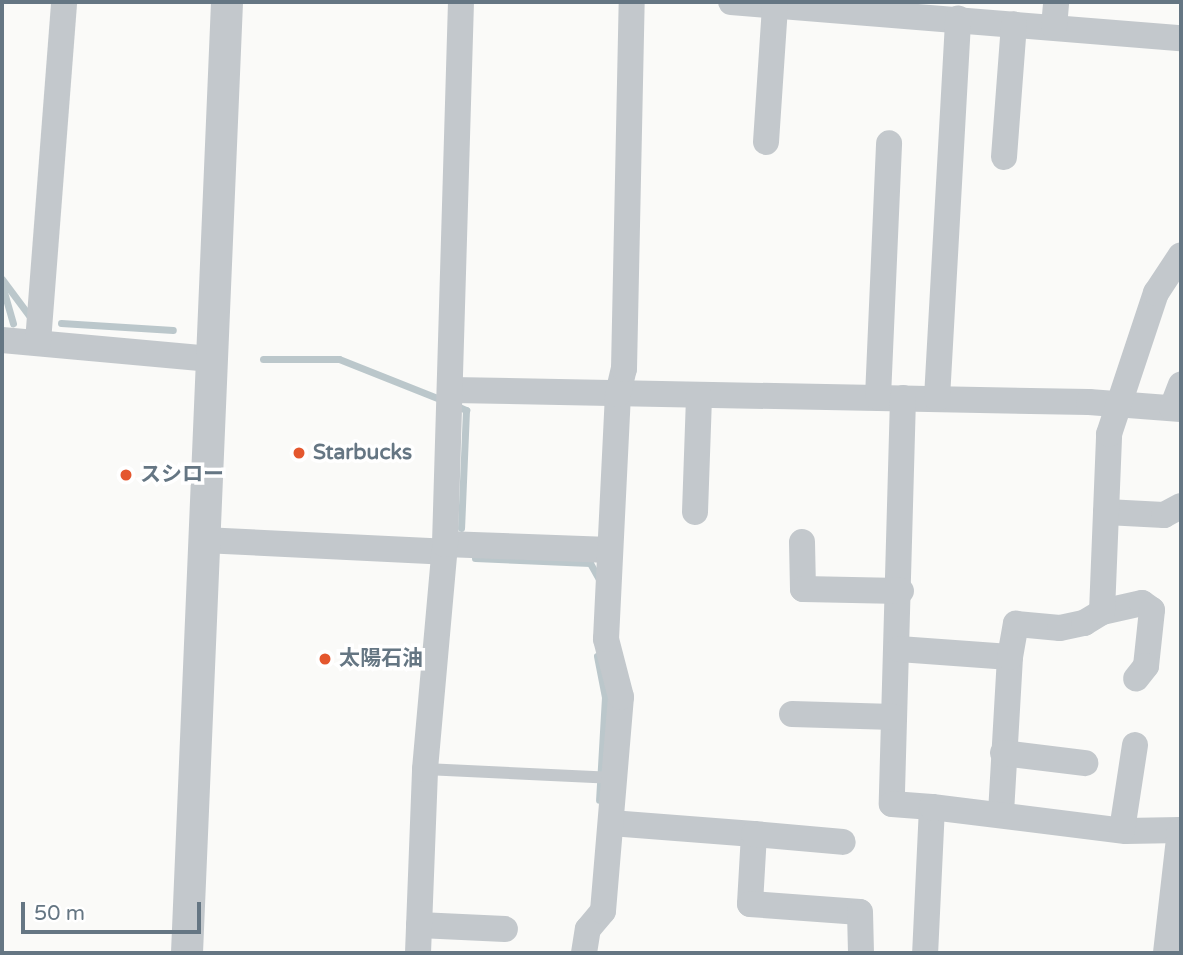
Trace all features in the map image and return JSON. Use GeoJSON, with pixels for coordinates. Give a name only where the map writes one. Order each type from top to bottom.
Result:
{"type":"FeatureCollection","features":[{"type":"Feature","properties":{"kind":"street"},"geometry":{"type":"LineString","coordinates":[[38,342],[64,2]]}},
{"type":"Feature","properties":{"kind":"street"},"geometry":{"type":"LineString","coordinates":[[187,953],[227,2]]}},
{"type":"Feature","properties":{"kind":"street"},"geometry":{"type":"LineString","coordinates":[[418,953],[425,769],[445,548],[461,2]]}},
{"type":"Feature","properties":{"kind":"street"},"geometry":{"type":"LineString","coordinates":[[584,953],[588,929],[603,911],[611,823],[604,777],[621,697],[606,639],[618,394],[624,369],[632,2]]}},
{"type":"Feature","properties":{"kind":"street"},"geometry":{"type":"LineString","coordinates":[[731,2],[1014,24],[1055,15],[1181,38]]}},
{"type":"Feature","properties":{"kind":"street"},"geometry":{"type":"LineString","coordinates":[[766,142],[775,7]]}},
{"type":"Feature","properties":{"kind":"street"},"geometry":{"type":"LineString","coordinates":[[937,398],[958,19]]}},
{"type":"Feature","properties":{"kind":"street"},"geometry":{"type":"LineString","coordinates":[[1004,157],[1014,24]]}},
{"type":"Feature","properties":{"kind":"street"},"geometry":{"type":"LineString","coordinates":[[889,143],[890,397],[901,591],[892,804],[1001,812],[1122,830],[1181,830],[1166,953]]}},
{"type":"Feature","properties":{"kind":"street"},"geometry":{"type":"LineString","coordinates":[[1102,612],[1109,433],[1156,293],[1181,255]]}},
{"type":"Feature","properties":{"kind":"street"},"geometry":{"type":"LineString","coordinates":[[2,340],[211,359]]}},
{"type":"Feature","properties":{"kind":"street"},"geometry":{"type":"LineString","coordinates":[[451,390],[890,397],[1119,404],[1178,401]]}},
{"type":"Feature","properties":{"kind":"street"},"geometry":{"type":"LineString","coordinates":[[695,512],[699,396]]}},
{"type":"Feature","properties":{"kind":"street"},"geometry":{"type":"LineString","coordinates":[[1106,512],[1164,515],[1181,508]]}},
{"type":"Feature","properties":{"kind":"street"},"geometry":{"type":"LineString","coordinates":[[204,540],[610,550]]}},
{"type":"Feature","properties":{"kind":"street"},"geometry":{"type":"LineString","coordinates":[[802,541],[803,589],[901,591]]}},
{"type":"Feature","properties":{"kind":"street"},"geometry":{"type":"LineString","coordinates":[[1001,812],[1010,657],[1016,624],[1060,628],[1084,623],[1102,612],[1142,603],[1152,610],[1146,666],[1136,679]]}},
{"type":"Feature","properties":{"kind":"street"},"geometry":{"type":"LineString","coordinates":[[900,649],[1010,657]]}},
{"type":"Feature","properties":{"kind":"street"},"geometry":{"type":"LineString","coordinates":[[792,714],[894,717]]}},
{"type":"Feature","properties":{"kind":"street"},"geometry":{"type":"LineString","coordinates":[[1122,830],[1135,745]]}},
{"type":"Feature","properties":{"kind":"street"},"geometry":{"type":"LineString","coordinates":[[1003,753],[1085,763]]}},
{"type":"Feature","properties":{"kind":"street"},"geometry":{"type":"LineString","coordinates":[[925,953],[932,807]]}},
{"type":"Feature","properties":{"kind":"street"},"geometry":{"type":"LineString","coordinates":[[611,823],[843,842]]}},
{"type":"Feature","properties":{"kind":"street"},"geometry":{"type":"LineString","coordinates":[[754,834],[750,904],[860,912],[861,953]]}},
{"type":"Feature","properties":{"kind":"street"},"geometry":{"type":"LineString","coordinates":[[419,926],[505,929]]}},
{"type":"Feature","properties":{"kind":"lane"},"geometry":{"type":"LineString","coordinates":[[425,769],[604,777]]}},
{"type":"Feature","properties":{"kind":"waterway"},"geometry":{"type":"LineString","coordinates":[[2,279],[31,318]]}},
{"type":"Feature","properties":{"kind":"waterway"},"geometry":{"type":"LineString","coordinates":[[2,285],[13,323]]}},
{"type":"Feature","properties":{"kind":"waterway"},"geometry":{"type":"LineString","coordinates":[[61,323],[173,330]]}},
{"type":"Feature","properties":{"kind":"waterway"},"geometry":{"type":"LineString","coordinates":[[263,359],[339,359],[437,398]]}},
{"type":"Feature","properties":{"kind":"waterway"},"geometry":{"type":"LineString","coordinates":[[459,407],[466,410],[461,528]]}},
{"type":"Feature","properties":{"kind":"waterway"},"geometry":{"type":"LineString","coordinates":[[475,558],[590,563],[600,581]]}},
{"type":"Feature","properties":{"kind":"waterway"},"geometry":{"type":"LineString","coordinates":[[597,656],[605,697],[599,800]]}},
{"type":"Feature","properties":{"kind":"place","name":"Starbucks"},"geometry":{"type":"Point","coordinates":[299,453]}},
{"type":"Feature","properties":{"kind":"place","name":"スシロー"},"geometry":{"type":"Point","coordinates":[126,475]}},
{"type":"Feature","properties":{"kind":"place","name":"太陽石油"},"geometry":{"type":"Point","coordinates":[325,659]}}]}
